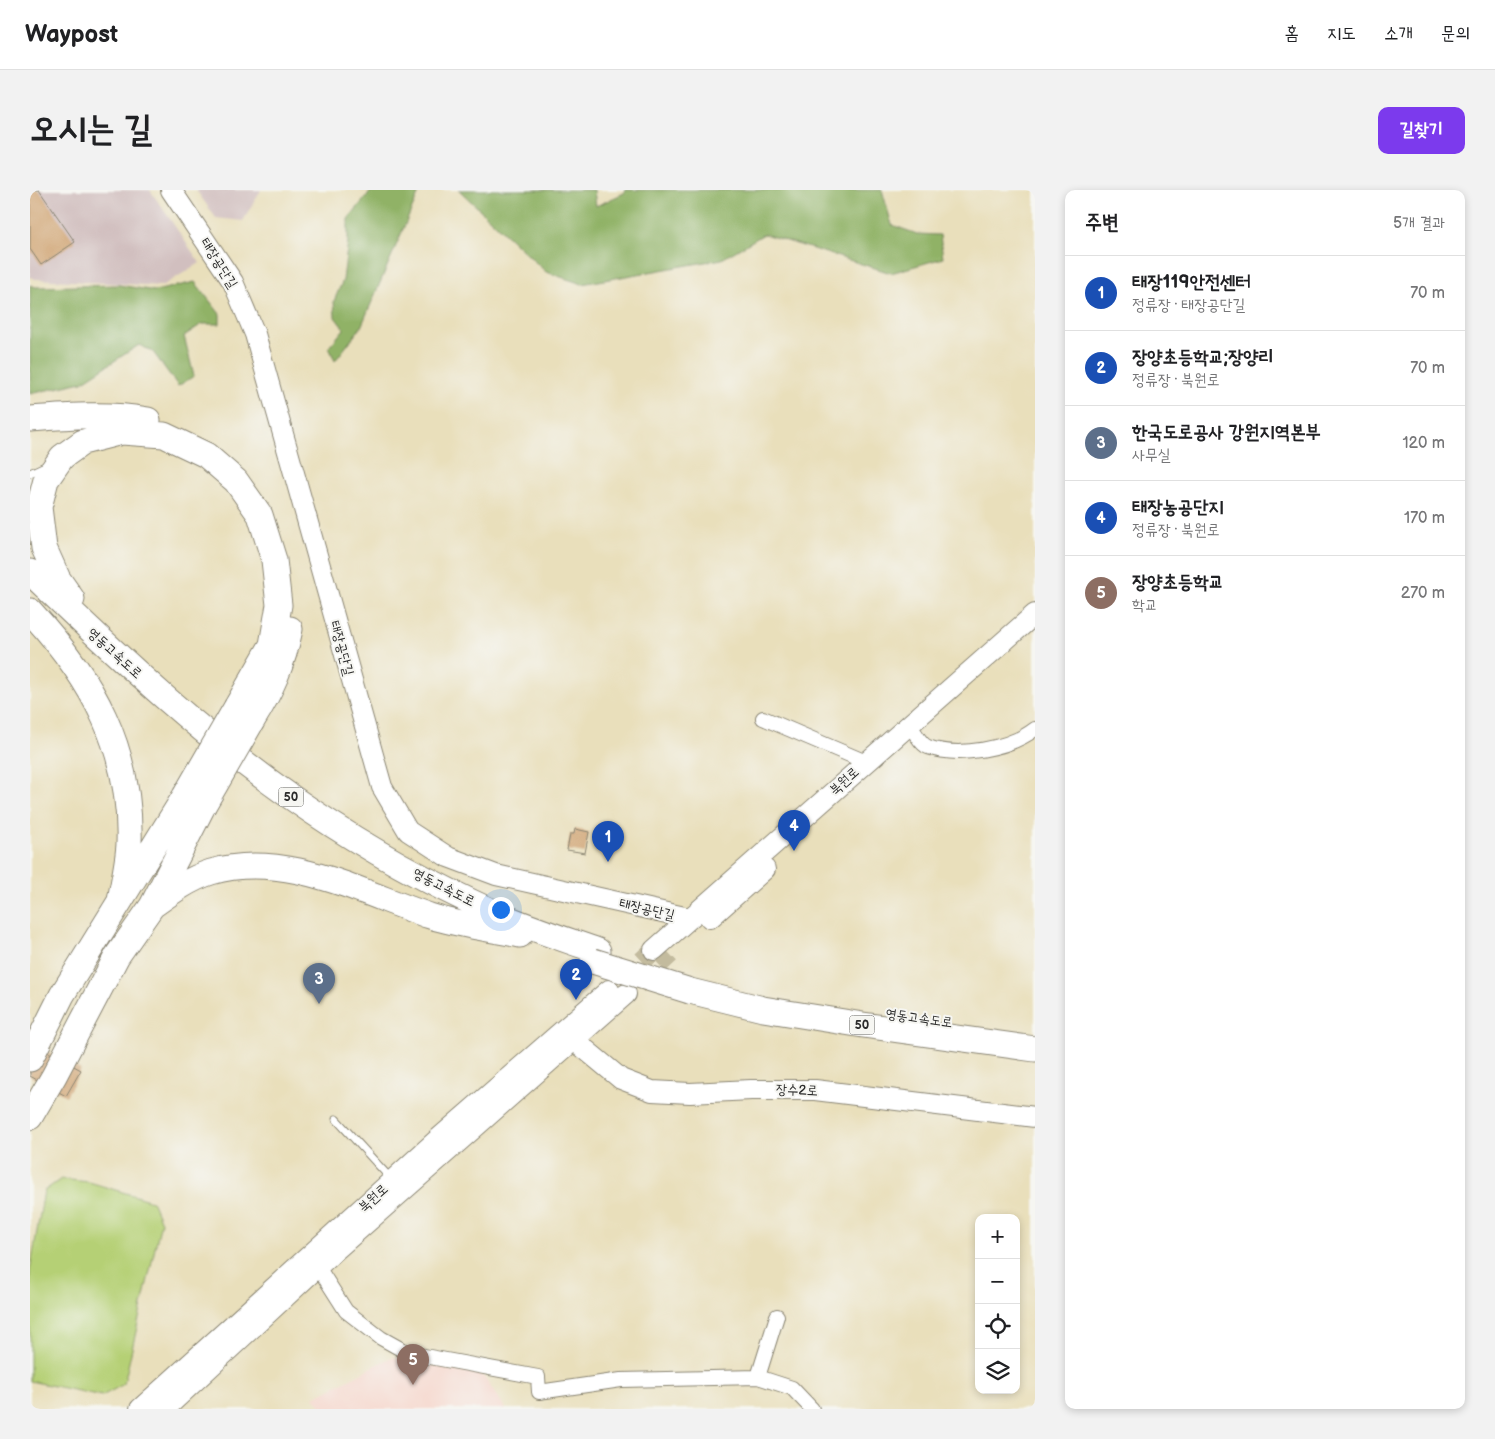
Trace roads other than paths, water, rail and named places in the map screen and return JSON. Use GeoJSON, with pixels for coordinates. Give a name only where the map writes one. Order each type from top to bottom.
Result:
{"type":"FeatureCollection","features":[{"type":"Feature","properties":{"kind":"highway"},"geometry":{"type":"LineString","coordinates":[[30,419],[124,416],[175,425],[214,446],[246,475],[271,510],[286,558],[294,607],[285,654],[268,695],[244,713]]}},
{"type":"Feature","properties":{"kind":"highway"},"geometry":{"type":"LineString","coordinates":[[30,1059],[62,996],[120,901],[194,801],[244,713],[272,645],[279,605],[274,560],[260,514],[236,481],[206,454],[164,436],[122,432],[83,442],[62,457],[46,480],[39,506],[44,548],[58,579],[106,645]]}},
{"type":"Feature","properties":{"kind":"highway","name":"영동고속도로"},"geometry":{"type":"LineString","coordinates":[[30,572],[106,645],[181,712],[254,770],[318,815],[378,852],[433,882],[496,913],[596,956]]}},
{"type":"Feature","properties":{"kind":"highway","name":"영동고속도로"},"geometry":{"type":"LineString","coordinates":[[30,590],[124,678],[188,734],[260,790],[316,829],[439,899],[521,935],[691,983],[763,1009],[1035,1049]]}},
{"type":"Feature","properties":{"kind":"highway"},"geometry":{"type":"LineString","coordinates":[[30,611],[67,654],[92,693],[106,718],[116,746],[128,810],[129,846],[120,901]]}},
{"type":"Feature","properties":{"kind":"highway"},"geometry":{"type":"LineString","coordinates":[[30,1117],[54,1076],[117,956],[152,906],[194,801]]}},
{"type":"Feature","properties":{"kind":"highway"},"geometry":{"type":"LineString","coordinates":[[152,906],[181,885],[211,872],[242,867],[273,867],[309,873],[433,917],[521,935]]}},
{"type":"Feature","properties":{"kind":"highway","name":"영동고속도로"},"geometry":{"type":"LineString","coordinates":[[691,983],[883,1013],[1035,1034]]}},
{"type":"Feature","properties":{"kind":"street","name":"태장공단길"},"geometry":{"type":"LineString","coordinates":[[170,190],[233,282],[255,334],[382,787],[408,831],[448,857],[496,874],[694,924]]}},
{"type":"Feature","properties":{"kind":"street","name":"북원로"},"geometry":{"type":"LineString","coordinates":[[662,952],[870,766],[1035,614]]}},
{"type":"Feature","properties":{"kind":"street","name":"북원로"},"geometry":{"type":"LineString","coordinates":[[870,766],[914,733],[1035,627]]}},
{"type":"Feature","properties":{"kind":"street"},"geometry":{"type":"LineString","coordinates":[[763,718],[870,766]]}},
{"type":"Feature","properties":{"kind":"street"},"geometry":{"type":"LineString","coordinates":[[914,733],[925,746],[946,750],[973,751],[1026,737],[1035,729]]}},
{"type":"Feature","properties":{"kind":"street","name":"북원로"},"geometry":{"type":"LineString","coordinates":[[140,1409],[398,1186],[618,992]]}},
{"type":"Feature","properties":{"kind":"street","name":"장수2로"},"geometry":{"type":"LineString","coordinates":[[570,1034],[622,1079],[652,1091],[815,1090],[1035,1117]]}},
{"type":"Feature","properties":{"kind":"street","name":"북원로"},"geometry":{"type":"LineString","coordinates":[[165,1409],[318,1267],[398,1186]]}},
{"type":"Feature","properties":{"kind":"street"},"geometry":{"type":"LineString","coordinates":[[318,1267],[346,1311],[394,1346],[408,1353],[538,1377],[539,1392],[620,1380],[758,1377],[792,1388],[812,1409]]}},
{"type":"Feature","properties":{"kind":"street"},"geometry":{"type":"LineString","coordinates":[[758,1377],[777,1316]]}},
{"type":"Feature","properties":{"kind":"lane"},"geometry":{"type":"LineString","coordinates":[[30,473],[40,469],[83,442]]}},
{"type":"Feature","properties":{"kind":"lane"},"geometry":{"type":"LineString","coordinates":[[336,1119],[398,1186]]}},
{"type":"Feature","properties":{"kind":"tunnel"},"geometry":{"type":"LineString","coordinates":[[620,981],[654,950]]}},
{"type":"Feature","properties":{"kind":"tunnel"},"geometry":{"type":"LineString","coordinates":[[637,985],[670,954]]}},
{"type":"Feature","properties":{"kind":"place","name":"태장농공단지"},"geometry":{"type":"Point","coordinates":[794,851]}},
{"type":"Feature","properties":{"kind":"place","name":"태장119안전센터"},"geometry":{"type":"Point","coordinates":[608,862]}},
{"type":"Feature","properties":{"kind":"place","name":"장양초등학교;장양리"},"geometry":{"type":"Point","coordinates":[576,1000]}},
{"type":"Feature","properties":{"kind":"place","name":"한국도로공사 강원지역본부"},"geometry":{"type":"Point","coordinates":[319,1004]}},
{"type":"Feature","properties":{"kind":"place","name":"장양초등학교"},"geometry":{"type":"Point","coordinates":[413,1385]}}]}
